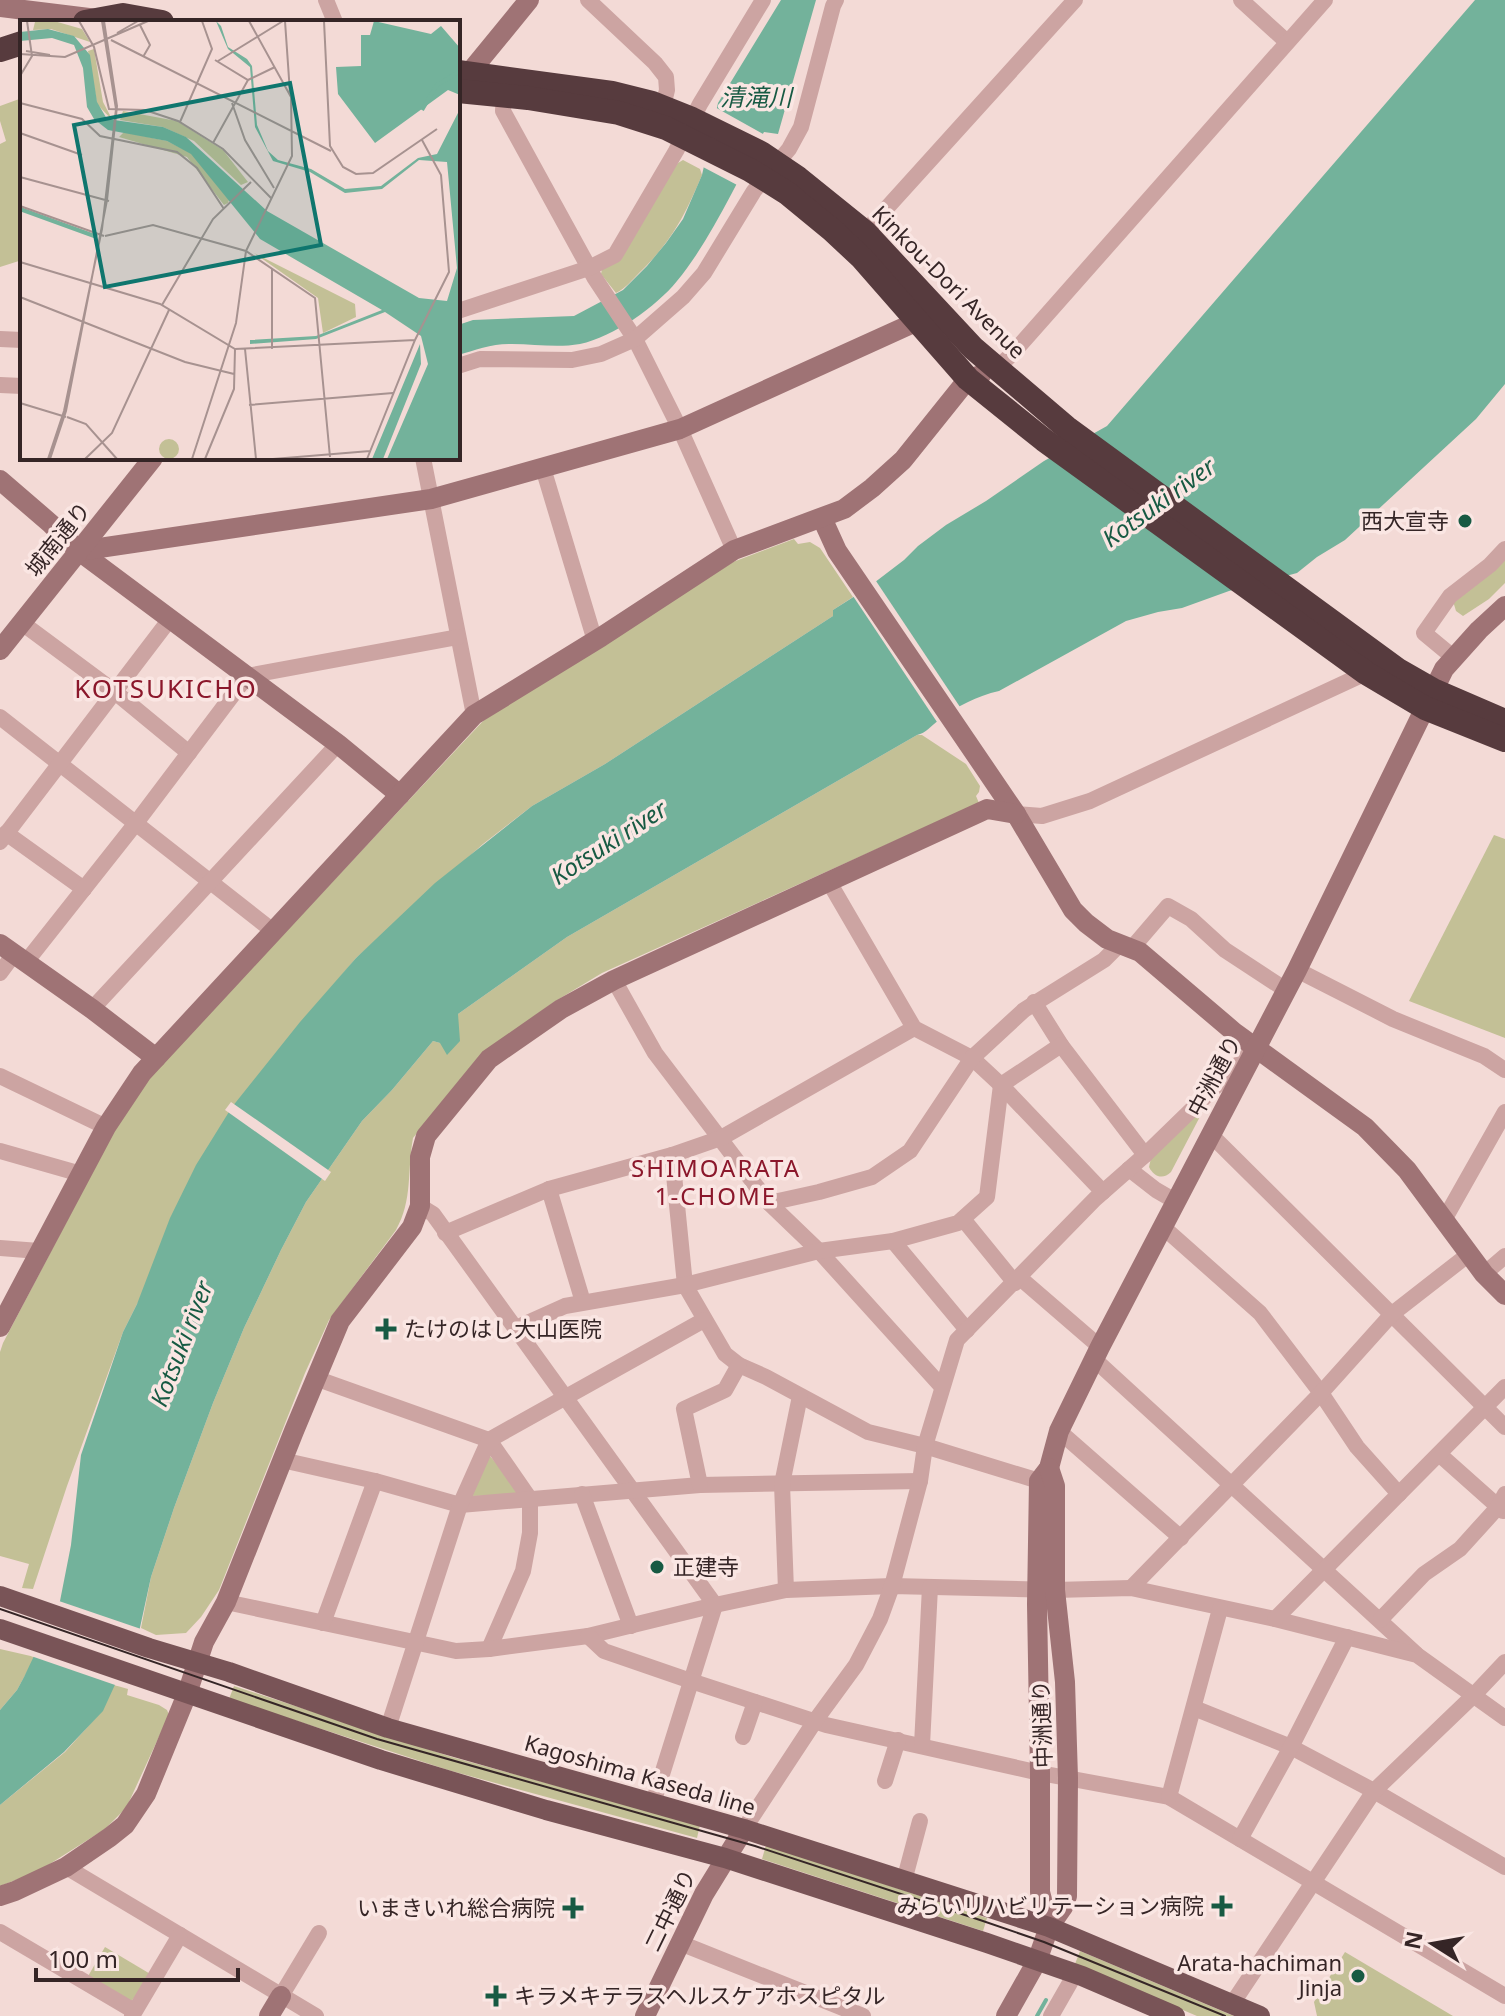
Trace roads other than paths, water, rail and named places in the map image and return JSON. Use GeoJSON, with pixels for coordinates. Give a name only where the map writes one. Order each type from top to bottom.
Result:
{"type":"FeatureCollection","features":[{"type":"Feature","properties":{"kind":"highway"},"geometry":{"type":"LineString","coordinates":[[100,20],[123,15],[151,20]]}},
{"type":"Feature","properties":{"kind":"highway"},"geometry":{"type":"LineString","coordinates":[[0,50],[20,44]]}},
{"type":"Feature","properties":{"kind":"highway","name":"Kinkou-Dori Avenue"},"geometry":{"type":"LineString","coordinates":[[461,80],[504,96],[619,113],[666,128],[691,129]]}},
{"type":"Feature","properties":{"kind":"highway","name":"Kinkou-Dori Avenue"},"geometry":{"type":"LineString","coordinates":[[461,80],[612,93],[663,106],[691,129],[830,203],[865,232],[973,348],[1067,428],[1398,670],[1429,699]]}},
{"type":"Feature","properties":{"kind":"highway","name":"Kinkou-Dori Avenue"},"geometry":{"type":"LineString","coordinates":[[763,166],[787,193],[862,258],[968,379],[1044,440],[1366,673],[1429,699]]}},
{"type":"Feature","properties":{"kind":"highway"},"geometry":{"type":"LineString","coordinates":[[1429,699],[1505,721]]}},
{"type":"Feature","properties":{"kind":"highway"},"geometry":{"type":"LineString","coordinates":[[1429,699],[1505,740]]}},
{"type":"Feature","properties":{"kind":"main road","name":"Kagoshima Kaseda line"},"geometry":{"type":"LineString","coordinates":[[8,1598],[388,1728],[744,1829],[1049,1927],[1260,2016]]}},
{"type":"Feature","properties":{"kind":"main road"},"geometry":{"type":"LineString","coordinates":[[1,1630],[404,1767],[546,1810],[725,1858],[1075,1974],[1175,2016]]}},
{"type":"Feature","properties":{"kind":"street"},"geometry":{"type":"LineString","coordinates":[[326,0],[334,20]]}},
{"type":"Feature","properties":{"kind":"street"},"geometry":{"type":"LineString","coordinates":[[461,80],[529,0]]}},
{"type":"Feature","properties":{"kind":"street"},"geometry":{"type":"LineString","coordinates":[[588,0],[666,77],[663,106]]}},
{"type":"Feature","properties":{"kind":"street"},"geometry":{"type":"LineString","coordinates":[[460,310],[589,268],[615,255],[691,129],[763,0]]}},
{"type":"Feature","properties":{"kind":"street"},"geometry":{"type":"LineString","coordinates":[[460,365],[480,359],[572,360],[601,354],[683,297],[704,273],[754,191],[763,166],[789,149],[801,127],[836,0]]}},
{"type":"Feature","properties":{"kind":"street"},"geometry":{"type":"LineString","coordinates":[[865,232],[1075,0]]}},
{"type":"Feature","properties":{"kind":"street"},"geometry":{"type":"LineString","coordinates":[[1241,0],[1287,42]]}},
{"type":"Feature","properties":{"kind":"street"},"geometry":{"type":"LineString","coordinates":[[0,1327],[106,1127],[142,1073],[474,715],[734,550],[844,509],[872,488],[903,460],[968,379],[996,369],[1023,342],[1325,0]]}},
{"type":"Feature","properties":{"kind":"street"},"geometry":{"type":"LineString","coordinates":[[0,7],[88,20]]}},
{"type":"Feature","properties":{"kind":"street"},"geometry":{"type":"LineString","coordinates":[[504,96],[503,111],[589,268],[631,334],[680,429],[734,550]]}},
{"type":"Feature","properties":{"kind":"street"},"geometry":{"type":"LineString","coordinates":[[79,551],[431,499],[680,429],[918,321]]}},
{"type":"Feature","properties":{"kind":"street"},"geometry":{"type":"LineString","coordinates":[[0,339],[20,340]]}},
{"type":"Feature","properties":{"kind":"street"},"geometry":{"type":"LineString","coordinates":[[0,385],[20,386]]}},
{"type":"Feature","properties":{"kind":"street","name":"城南通り"},"geometry":{"type":"LineString","coordinates":[[0,650],[151,460]]}},
{"type":"Feature","properties":{"kind":"street"},"geometry":{"type":"LineString","coordinates":[[423,460],[474,715]]}},
{"type":"Feature","properties":{"kind":"street"},"geometry":{"type":"LineString","coordinates":[[543,468],[595,641]]}},
{"type":"Feature","properties":{"kind":"street"},"geometry":{"type":"LineString","coordinates":[[0,480],[79,551],[338,744],[400,795]]}},
{"type":"Feature","properties":{"kind":"street"},"geometry":{"type":"LineString","coordinates":[[822,518],[837,551],[1016,814],[1073,910],[1107,939],[1140,952],[1226,1025],[1365,1127],[1407,1170],[1484,1274],[1505,1295]]}},
{"type":"Feature","properties":{"kind":"street"},"geometry":{"type":"LineString","coordinates":[[1453,657],[1424,633],[1450,596],[1490,565],[1505,549]]}},
{"type":"Feature","properties":{"kind":"street","name":"中洲通り"},"geometry":{"type":"LineString","coordinates":[[1049,1927],[1040,1892],[1039,1683],[1055,1486],[1044,1475],[1059,1431],[1175,1201],[1297,970],[1444,669],[1505,606]]}},
{"type":"Feature","properties":{"kind":"street"},"geometry":{"type":"LineString","coordinates":[[84,889],[3,838],[170,619]]}},
{"type":"Feature","properties":{"kind":"street"},"geometry":{"type":"LineString","coordinates":[[22,623],[115,692],[189,753]]}},
{"type":"Feature","properties":{"kind":"street"},"geometry":{"type":"LineString","coordinates":[[0,973],[13,954],[84,889],[247,676],[458,637]]}},
{"type":"Feature","properties":{"kind":"street"},"geometry":{"type":"LineString","coordinates":[[0,1896],[66,1867],[110,1837],[125,1825],[146,1794],[187,1694],[204,1642],[226,1602],[340,1321],[412,1227],[420,1206],[420,1157],[426,1136],[489,1059],[561,1009],[614,980],[987,809],[1042,816],[1090,801],[1366,673]]}},
{"type":"Feature","properties":{"kind":"street"},"geometry":{"type":"LineString","coordinates":[[0,717],[273,931]]}},
{"type":"Feature","properties":{"kind":"street"},"geometry":{"type":"LineString","coordinates":[[92,1009],[338,744]]}},
{"type":"Feature","properties":{"kind":"street"},"geometry":{"type":"LineString","coordinates":[[829,882],[914,1028],[972,1058],[1103,1192]]}},
{"type":"Feature","properties":{"kind":"street"},"geometry":{"type":"LineString","coordinates":[[769,1203],[872,1177],[910,1151],[972,1058],[1034,1002],[1126,946],[1168,906],[1191,919],[1225,950],[1286,990]]}},
{"type":"Feature","properties":{"kind":"street"},"geometry":{"type":"LineString","coordinates":[[13,954],[156,1058]]}},
{"type":"Feature","properties":{"kind":"street"},"geometry":{"type":"LineString","coordinates":[[1297,970],[1393,1019],[1484,1056],[1505,1070]]}},
{"type":"Feature","properties":{"kind":"street"},"geometry":{"type":"LineString","coordinates":[[614,980],[655,1053],[769,1203],[819,1251],[942,1387]]}},
{"type":"Feature","properties":{"kind":"street"},"geometry":{"type":"LineString","coordinates":[[1034,1002],[1061,1045],[1145,1155]]}},
{"type":"Feature","properties":{"kind":"street"},"geometry":{"type":"LineString","coordinates":[[445,1233],[549,1189],[721,1138],[914,1028]]}},
{"type":"Feature","properties":{"kind":"street"},"geometry":{"type":"LineString","coordinates":[[516,1328],[565,1306],[685,1285],[819,1251],[893,1241],[958,1223],[987,1197],[1001,1085],[1061,1045]]}},
{"type":"Feature","properties":{"kind":"street"},"geometry":{"type":"LineString","coordinates":[[744,1829],[856,1665],[880,1619],[892,1586],[920,1481],[925,1446],[957,1340],[1103,1192],[1256,1047]]}},
{"type":"Feature","properties":{"kind":"street"},"geometry":{"type":"LineString","coordinates":[[0,1076],[106,1127]]}},
{"type":"Feature","properties":{"kind":"street"},"geometry":{"type":"LineString","coordinates":[[1444,1220],[1505,1112]]}},
{"type":"Feature","properties":{"kind":"street"},"geometry":{"type":"LineString","coordinates":[[1210,1134],[1505,1427]]}},
{"type":"Feature","properties":{"kind":"street"},"geometry":{"type":"LineString","coordinates":[[0,1151],[81,1174]]}},
{"type":"Feature","properties":{"kind":"street"},"geometry":{"type":"LineString","coordinates":[[672,1155],[685,1285],[725,1354],[739,1365],[868,1432],[1044,1475]]}},
{"type":"Feature","properties":{"kind":"street"},"geometry":{"type":"LineString","coordinates":[[1129,1169],[1175,1201]]}},
{"type":"Feature","properties":{"kind":"street"},"geometry":{"type":"LineString","coordinates":[[549,1189],[583,1302]]}},
{"type":"Feature","properties":{"kind":"street"},"geometry":{"type":"LineString","coordinates":[[420,1206],[433,1214],[715,1605]]}},
{"type":"Feature","properties":{"kind":"street"},"geometry":{"type":"LineString","coordinates":[[963,1219],[1017,1280],[1097,1353],[1194,1452],[1233,1484],[1417,1655],[1505,1718]]}},
{"type":"Feature","properties":{"kind":"street"},"geometry":{"type":"LineString","coordinates":[[1163,1227],[1260,1313],[1321,1393],[1357,1447],[1399,1494]]}},
{"type":"Feature","properties":{"kind":"street"},"geometry":{"type":"LineString","coordinates":[[893,1241],[967,1330]]}},
{"type":"Feature","properties":{"kind":"street"},"geometry":{"type":"LineString","coordinates":[[0,1248],[39,1251]]}},
{"type":"Feature","properties":{"kind":"street"},"geometry":{"type":"LineString","coordinates":[[1131,1588],[1321,1393],[1392,1314],[1469,1254]]}},
{"type":"Feature","properties":{"kind":"street"},"geometry":{"type":"LineString","coordinates":[[1484,1274],[1505,1256]]}},
{"type":"Feature","properties":{"kind":"street"},"geometry":{"type":"LineString","coordinates":[[388,1728],[460,1505],[489,1440],[704,1320]]}},
{"type":"Feature","properties":{"kind":"street"},"geometry":{"type":"LineString","coordinates":[[700,1485],[684,1409],[725,1390],[739,1365]]}},
{"type":"Feature","properties":{"kind":"street"},"geometry":{"type":"LineString","coordinates":[[315,1378],[489,1440],[530,1499],[530,1533],[523,1571],[489,1649]]}},
{"type":"Feature","properties":{"kind":"street"},"geometry":{"type":"LineString","coordinates":[[1275,1619],[1505,1387]]}},
{"type":"Feature","properties":{"kind":"street"},"geometry":{"type":"LineString","coordinates":[[786,1590],[782,1484],[800,1396]]}},
{"type":"Feature","properties":{"kind":"street"},"geometry":{"type":"LineString","coordinates":[[1059,1431],[1181,1538]]}},
{"type":"Feature","properties":{"kind":"street"},"geometry":{"type":"LineString","coordinates":[[1380,1620],[1424,1574],[1460,1549],[1503,1504],[1439,1454]]}},
{"type":"Feature","properties":{"kind":"street"},"geometry":{"type":"LineString","coordinates":[[282,1460],[375,1481],[460,1505],[700,1485],[920,1481]]}},
{"type":"Feature","properties":{"kind":"street"},"geometry":{"type":"LineString","coordinates":[[323,1623],[375,1481]]}},
{"type":"Feature","properties":{"kind":"street"},"geometry":{"type":"LineString","coordinates":[[582,1494],[631,1626]]}},
{"type":"Feature","properties":{"kind":"street"},"geometry":{"type":"LineString","coordinates":[[226,1602],[456,1651],[588,1636],[786,1590],[892,1586],[1046,1590],[1131,1588],[1275,1619],[1417,1655]]}},
{"type":"Feature","properties":{"kind":"street"},"geometry":{"type":"LineString","coordinates":[[922,1745],[930,1587]]}},
{"type":"Feature","properties":{"kind":"street","name":"中洲通り"},"geometry":{"type":"LineString","coordinates":[[1006,2016],[1037,1961],[1049,1927],[1067,1896],[1065,1682],[1046,1590]]}},
{"type":"Feature","properties":{"kind":"street"},"geometry":{"type":"LineString","coordinates":[[653,1803],[715,1605]]}},
{"type":"Feature","properties":{"kind":"street"},"geometry":{"type":"LineString","coordinates":[[1169,1797],[1220,1609]]}},
{"type":"Feature","properties":{"kind":"street"},"geometry":{"type":"LineString","coordinates":[[588,1636],[604,1651],[815,1721],[1040,1773],[1169,1797],[1505,1996]]}},
{"type":"Feature","properties":{"kind":"street"},"geometry":{"type":"LineString","coordinates":[[1240,1839],[1347,1637]]}},
{"type":"Feature","properties":{"kind":"street"},"geometry":{"type":"LineString","coordinates":[[1232,2004],[1374,1791],[1505,1662]]}},
{"type":"Feature","properties":{"kind":"street"},"geometry":{"type":"LineString","coordinates":[[1039,1683],[1065,1682]]}},
{"type":"Feature","properties":{"kind":"street"},"geometry":{"type":"LineString","coordinates":[[743,1737],[755,1702]]}},
{"type":"Feature","properties":{"kind":"street"},"geometry":{"type":"LineString","coordinates":[[1194,1708],[1291,1747],[1505,1867]]}},
{"type":"Feature","properties":{"kind":"street"},"geometry":{"type":"LineString","coordinates":[[885,1781],[898,1740]]}},
{"type":"Feature","properties":{"kind":"street"},"geometry":{"type":"LineString","coordinates":[[904,1881],[920,1821]]}},
{"type":"Feature","properties":{"kind":"street","name":"二中通り"},"geometry":{"type":"LineString","coordinates":[[646,2016],[704,1894],[744,1829]]}},
{"type":"Feature","properties":{"kind":"street"},"geometry":{"type":"LineString","coordinates":[[66,1867],[316,2016]]}},
{"type":"Feature","properties":{"kind":"street"},"geometry":{"type":"LineString","coordinates":[[0,1932],[133,2014],[180,1935]]}},
{"type":"Feature","properties":{"kind":"street"},"geometry":{"type":"LineString","coordinates":[[269,2016],[319,1933]]}},
{"type":"Feature","properties":{"kind":"street"},"geometry":{"type":"LineString","coordinates":[[680,1943],[863,2016]]}},
{"type":"Feature","properties":{"kind":"street"},"geometry":{"type":"LineString","coordinates":[[1051,2016],[1075,1974]]}},
{"type":"Feature","properties":{"kind":"water","name":"清滝川"},"geometry":{"type":"Polygon","coordinates":[[[781,0],[816,0],[778,134],[764,132],[724,209],[689,265],[668,291],[633,320],[606,335],[580,344],[498,345],[460,354],[460,324],[473,320],[574,316],[623,290],[647,266],[683,219],[702,175],[718,103],[781,0]]]}},
{"type":"Feature","properties":{"kind":"water","name":"Kotsuki river"},"geometry":{"type":"Polygon","coordinates":[[[1475,0],[1505,0],[1505,384],[1476,419],[1345,540],[1297,573],[1229,591],[1182,608],[1126,621],[999,691],[960,706],[923,733],[567,937],[458,1014],[460,1041],[447,1055],[440,1043],[433,1041],[362,1121],[306,1202],[281,1250],[213,1403],[151,1577],[139,1632],[103,1711],[64,1752],[0,1805],[0,1710],[17,1690],[60,1601],[71,1545],[81,1455],[123,1332],[170,1218],[196,1165],[232,1107],[300,1022],[356,958],[435,883],[532,806],[605,764],[833,616],[833,610],[866,589],[946,525],[1044,461],[1107,426],[1475,0]]]}},
{"type":"Feature","properties":{"kind":"waterway"},"geometry":{"type":"LineString","coordinates":[[1037,2016],[1046,2000]]}},
{"type":"Feature","properties":{"kind":"tram line"},"geometry":{"type":"LineString","coordinates":[[0,1609],[377,1739],[755,1846],[980,1920],[1044,1942],[1225,2016]]}},
{"type":"Feature","properties":{"kind":"place","name":"西大宣寺"},"geometry":{"type":"Point","coordinates":[1465,521]}},
{"type":"Feature","properties":{"kind":"place","name":"たけのはし大山医院"},"geometry":{"type":"Point","coordinates":[386,1329]}},
{"type":"Feature","properties":{"kind":"place","name":"正建寺"},"geometry":{"type":"Point","coordinates":[657,1567]}},
{"type":"Feature","properties":{"kind":"place","name":"みらいリハビリテーション病院"},"geometry":{"type":"Point","coordinates":[1222,1906]}},
{"type":"Feature","properties":{"kind":"place","name":"いまきいれ総合病院"},"geometry":{"type":"Point","coordinates":[573,1908]}},
{"type":"Feature","properties":{"kind":"place","name":"Arata-hachiman Jinja"},"geometry":{"type":"Point","coordinates":[1358,1976]}},
{"type":"Feature","properties":{"kind":"place","name":"キラメキテラスヘルスケアホスピタル"},"geometry":{"type":"Point","coordinates":[496,1996]}},
{"type":"Feature","properties":{"kind":"district","name":"KOTSUKICHO"},"geometry":{"type":"Point","coordinates":[166,689]}},
{"type":"Feature","properties":{"kind":"district","name":"SHIMOARATA 1-CHOME"},"geometry":{"type":"Point","coordinates":[716,1183]}}]}
